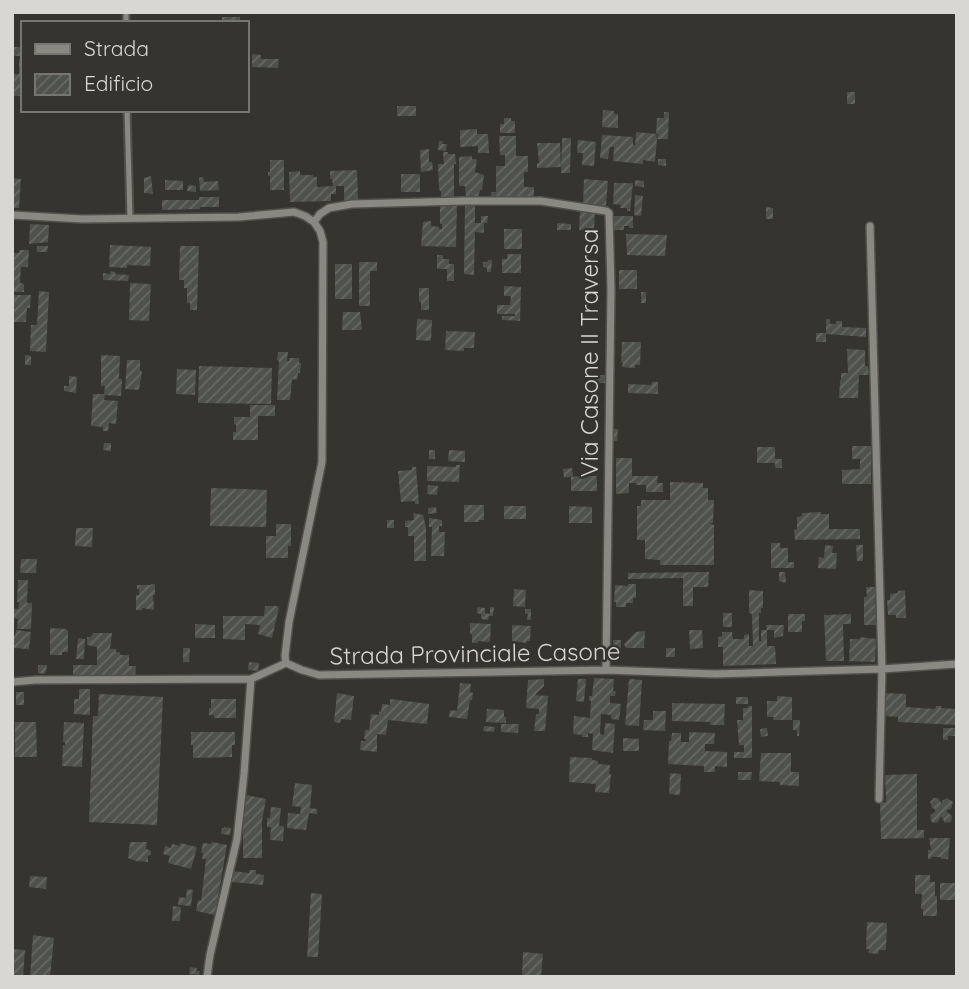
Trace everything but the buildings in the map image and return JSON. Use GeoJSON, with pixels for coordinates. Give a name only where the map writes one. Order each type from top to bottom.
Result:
{"type":"FeatureCollection","features":[{"type":"Feature","properties":{"kind":"street","name":"Via Casone II Traversa"},"geometry":{"type":"LineString","coordinates":[[314,222],[330,208],[352,204],[541,201],[609,213],[611,290],[606,670]]}},
{"type":"Feature","properties":{"kind":"street"},"geometry":{"type":"LineString","coordinates":[[12,215],[82,219],[239,216],[294,212],[314,222],[323,242],[322,462],[289,622],[286,663],[251,679],[12,682]]}},
{"type":"Feature","properties":{"kind":"street"},"geometry":{"type":"LineString","coordinates":[[870,226],[882,670],[879,799]]}},
{"type":"Feature","properties":{"kind":"street","name":"Strada Provinciale Casone"},"geometry":{"type":"LineString","coordinates":[[286,663],[319,676],[606,670],[715,674],[882,670],[957,664]]}},
{"type":"Feature","properties":{"kind":"street"},"geometry":{"type":"LineString","coordinates":[[207,977],[237,839],[251,679]]}},
{"type":"Feature","properties":{"kind":"lane"},"geometry":{"type":"LineString","coordinates":[[127,112],[130,217]]}}]}
